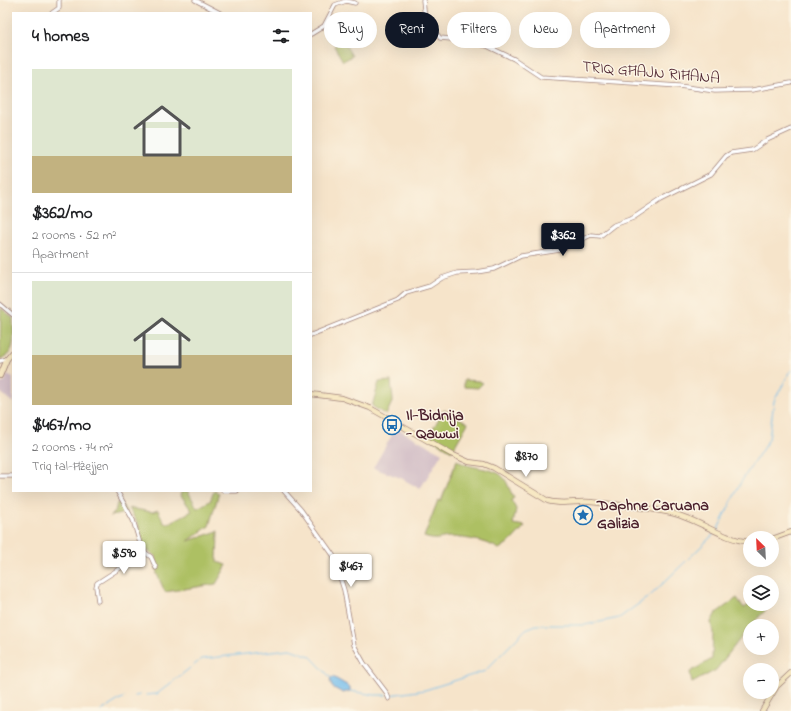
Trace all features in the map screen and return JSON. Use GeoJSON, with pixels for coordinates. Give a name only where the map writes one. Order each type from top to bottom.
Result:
{"type":"FeatureCollection","features":[{"type":"Feature","properties":{"kind":"street"},"geometry":{"type":"LineString","coordinates":[[53,12],[59,8],[59,0]]}},
{"type":"Feature","properties":{"kind":"street"},"geometry":{"type":"LineString","coordinates":[[195,0],[218,12]]}},
{"type":"Feature","properties":{"kind":"street","name":"TRIQ GĦAJN RIĦANA"},"geometry":{"type":"LineString","coordinates":[[423,0],[425,18],[440,38],[462,40],[487,46],[514,59],[541,77],[679,86],[715,91],[752,90],[791,83]]}},
{"type":"Feature","properties":{"kind":"street"},"geometry":{"type":"LineString","coordinates":[[312,33],[324,26],[335,5],[346,1],[355,3]]}},
{"type":"Feature","properties":{"kind":"street"},"geometry":{"type":"LineString","coordinates":[[312,335],[398,300],[406,293],[430,286],[450,275],[494,269],[521,256],[560,250],[592,235],[600,236],[614,225],[633,218],[661,199],[711,174],[726,156],[731,153],[752,150],[767,140],[791,130]]}},
{"type":"Feature","properties":{"kind":"street"},"geometry":{"type":"LineString","coordinates":[[0,304],[12,314]]}},
{"type":"Feature","properties":{"kind":"street"},"geometry":{"type":"LineString","coordinates":[[0,376],[7,359],[12,353]]}},
{"type":"Feature","properties":{"kind":"street"},"geometry":{"type":"LineString","coordinates":[[0,361],[7,359]]}},
{"type":"Feature","properties":{"kind":"street"},"geometry":{"type":"LineString","coordinates":[[312,394],[342,398],[370,408],[451,454],[469,462],[484,464],[494,468],[548,501],[557,504],[589,502],[665,511],[682,515],[723,534],[743,540]]}},
{"type":"Feature","properties":{"kind":"street"},"geometry":{"type":"LineString","coordinates":[[0,476],[12,476]]}},
{"type":"Feature","properties":{"kind":"street"},"geometry":{"type":"LineString","coordinates":[[118,492],[133,520],[142,550],[151,557],[156,568]]}},
{"type":"Feature","properties":{"kind":"street"},"geometry":{"type":"LineString","coordinates":[[285,492],[301,510],[333,555],[344,590],[354,645],[364,663],[386,692],[389,699]]}},
{"type":"Feature","properties":{"kind":"street"},"geometry":{"type":"LineString","coordinates":[[779,536],[791,532]]}},
{"type":"Feature","properties":{"kind":"street"},"geometry":{"type":"LineString","coordinates":[[98,601],[96,587],[97,583],[139,556],[142,550]]}},
{"type":"Feature","properties":{"kind":"street"},"geometry":{"type":"LineString","coordinates":[[762,711],[777,686],[791,672]]}},
{"type":"Feature","properties":{"kind":"shaded area"},"geometry":{"type":"Polygon","coordinates":[[[7,374],[12,376],[12,402],[0,392],[0,384],[5,382],[7,374]]]}},
{"type":"Feature","properties":{"kind":"shaded area"},"geometry":{"type":"Polygon","coordinates":[[[396,428],[442,453],[420,489],[401,478],[373,468],[396,428]]]}},
{"type":"Feature","properties":{"kind":"green space"},"geometry":{"type":"Polygon","coordinates":[[[335,48],[347,48],[352,56],[343,61],[335,48]]]}},
{"type":"Feature","properties":{"kind":"green space"},"geometry":{"type":"Polygon","coordinates":[[[1,308],[12,317],[12,348],[10,353],[0,359],[1,308]]]}},
{"type":"Feature","properties":{"kind":"green space"},"geometry":{"type":"Polygon","coordinates":[[[464,380],[479,381],[483,383],[478,388],[464,387],[464,380]]]}},
{"type":"Feature","properties":{"kind":"green space"},"geometry":{"type":"Polygon","coordinates":[[[391,381],[393,400],[386,415],[372,406],[379,382],[391,381]]]}},
{"type":"Feature","properties":{"kind":"green space"},"geometry":{"type":"Polygon","coordinates":[[[444,410],[468,423],[452,451],[428,437],[444,410]]]}},
{"type":"Feature","properties":{"kind":"green space"},"geometry":{"type":"Polygon","coordinates":[[[457,460],[468,465],[500,474],[507,482],[514,498],[511,500],[516,509],[513,524],[525,526],[511,541],[499,549],[483,542],[470,539],[448,537],[433,539],[424,537],[438,500],[441,501],[457,460]]]}},
{"type":"Feature","properties":{"kind":"green space"},"geometry":{"type":"Polygon","coordinates":[[[181,492],[189,492],[197,508],[210,501],[214,492],[219,493],[209,526],[188,541],[218,531],[217,562],[227,565],[216,584],[165,592],[157,574],[155,556],[142,547],[138,524],[129,508],[152,512],[158,510],[164,523],[169,523],[192,511],[180,494],[181,492]]]}},
{"type":"Feature","properties":{"kind":"green space"},"geometry":{"type":"Polygon","coordinates":[[[119,501],[127,512],[110,516],[115,512],[119,501]]]}},
{"type":"Feature","properties":{"kind":"green space"},"geometry":{"type":"Polygon","coordinates":[[[737,598],[743,607],[743,611],[765,611],[757,619],[743,619],[743,635],[716,670],[692,683],[690,672],[712,659],[713,633],[711,622],[716,613],[737,598]]]}},
{"type":"Feature","properties":{"kind":"water"},"geometry":{"type":"Polygon","coordinates":[[[333,677],[350,687],[350,691],[343,693],[332,687],[330,679],[333,677]]]}},
{"type":"Feature","properties":{"kind":"waterway"},"geometry":{"type":"LineString","coordinates":[[717,531],[741,482],[769,439],[774,401],[791,370]]}},
{"type":"Feature","properties":{"kind":"waterway"},"geometry":{"type":"LineString","coordinates":[[389,695],[425,690],[485,671],[526,629],[536,625],[585,625],[619,618],[651,595],[715,533]]}},
{"type":"Feature","properties":{"kind":"waterway"},"geometry":{"type":"LineString","coordinates":[[194,665],[202,659],[290,649],[310,656],[332,679]]}},
{"type":"Feature","properties":{"kind":"waterway"},"geometry":{"type":"LineString","coordinates":[[146,695],[157,694],[190,668]]}},
{"type":"Feature","properties":{"kind":"waterway"},"geometry":{"type":"LineString","coordinates":[[350,691],[375,695],[386,695]]}},
{"type":"Feature","properties":{"kind":"waterway"},"geometry":{"type":"LineString","coordinates":[[135,696],[140,695]]}},
{"type":"Feature","properties":{"kind":"waterway"},"geometry":{"type":"LineString","coordinates":[[101,711],[124,697]]}},
{"type":"Feature","properties":{"kind":"place","name":"Il-Bidnija - Qawwi"},"geometry":{"type":"Point","coordinates":[392,425]}},
{"type":"Feature","properties":{"kind":"place","name":"Daphne Caruana Galizia"},"geometry":{"type":"Point","coordinates":[583,515]}}]}
